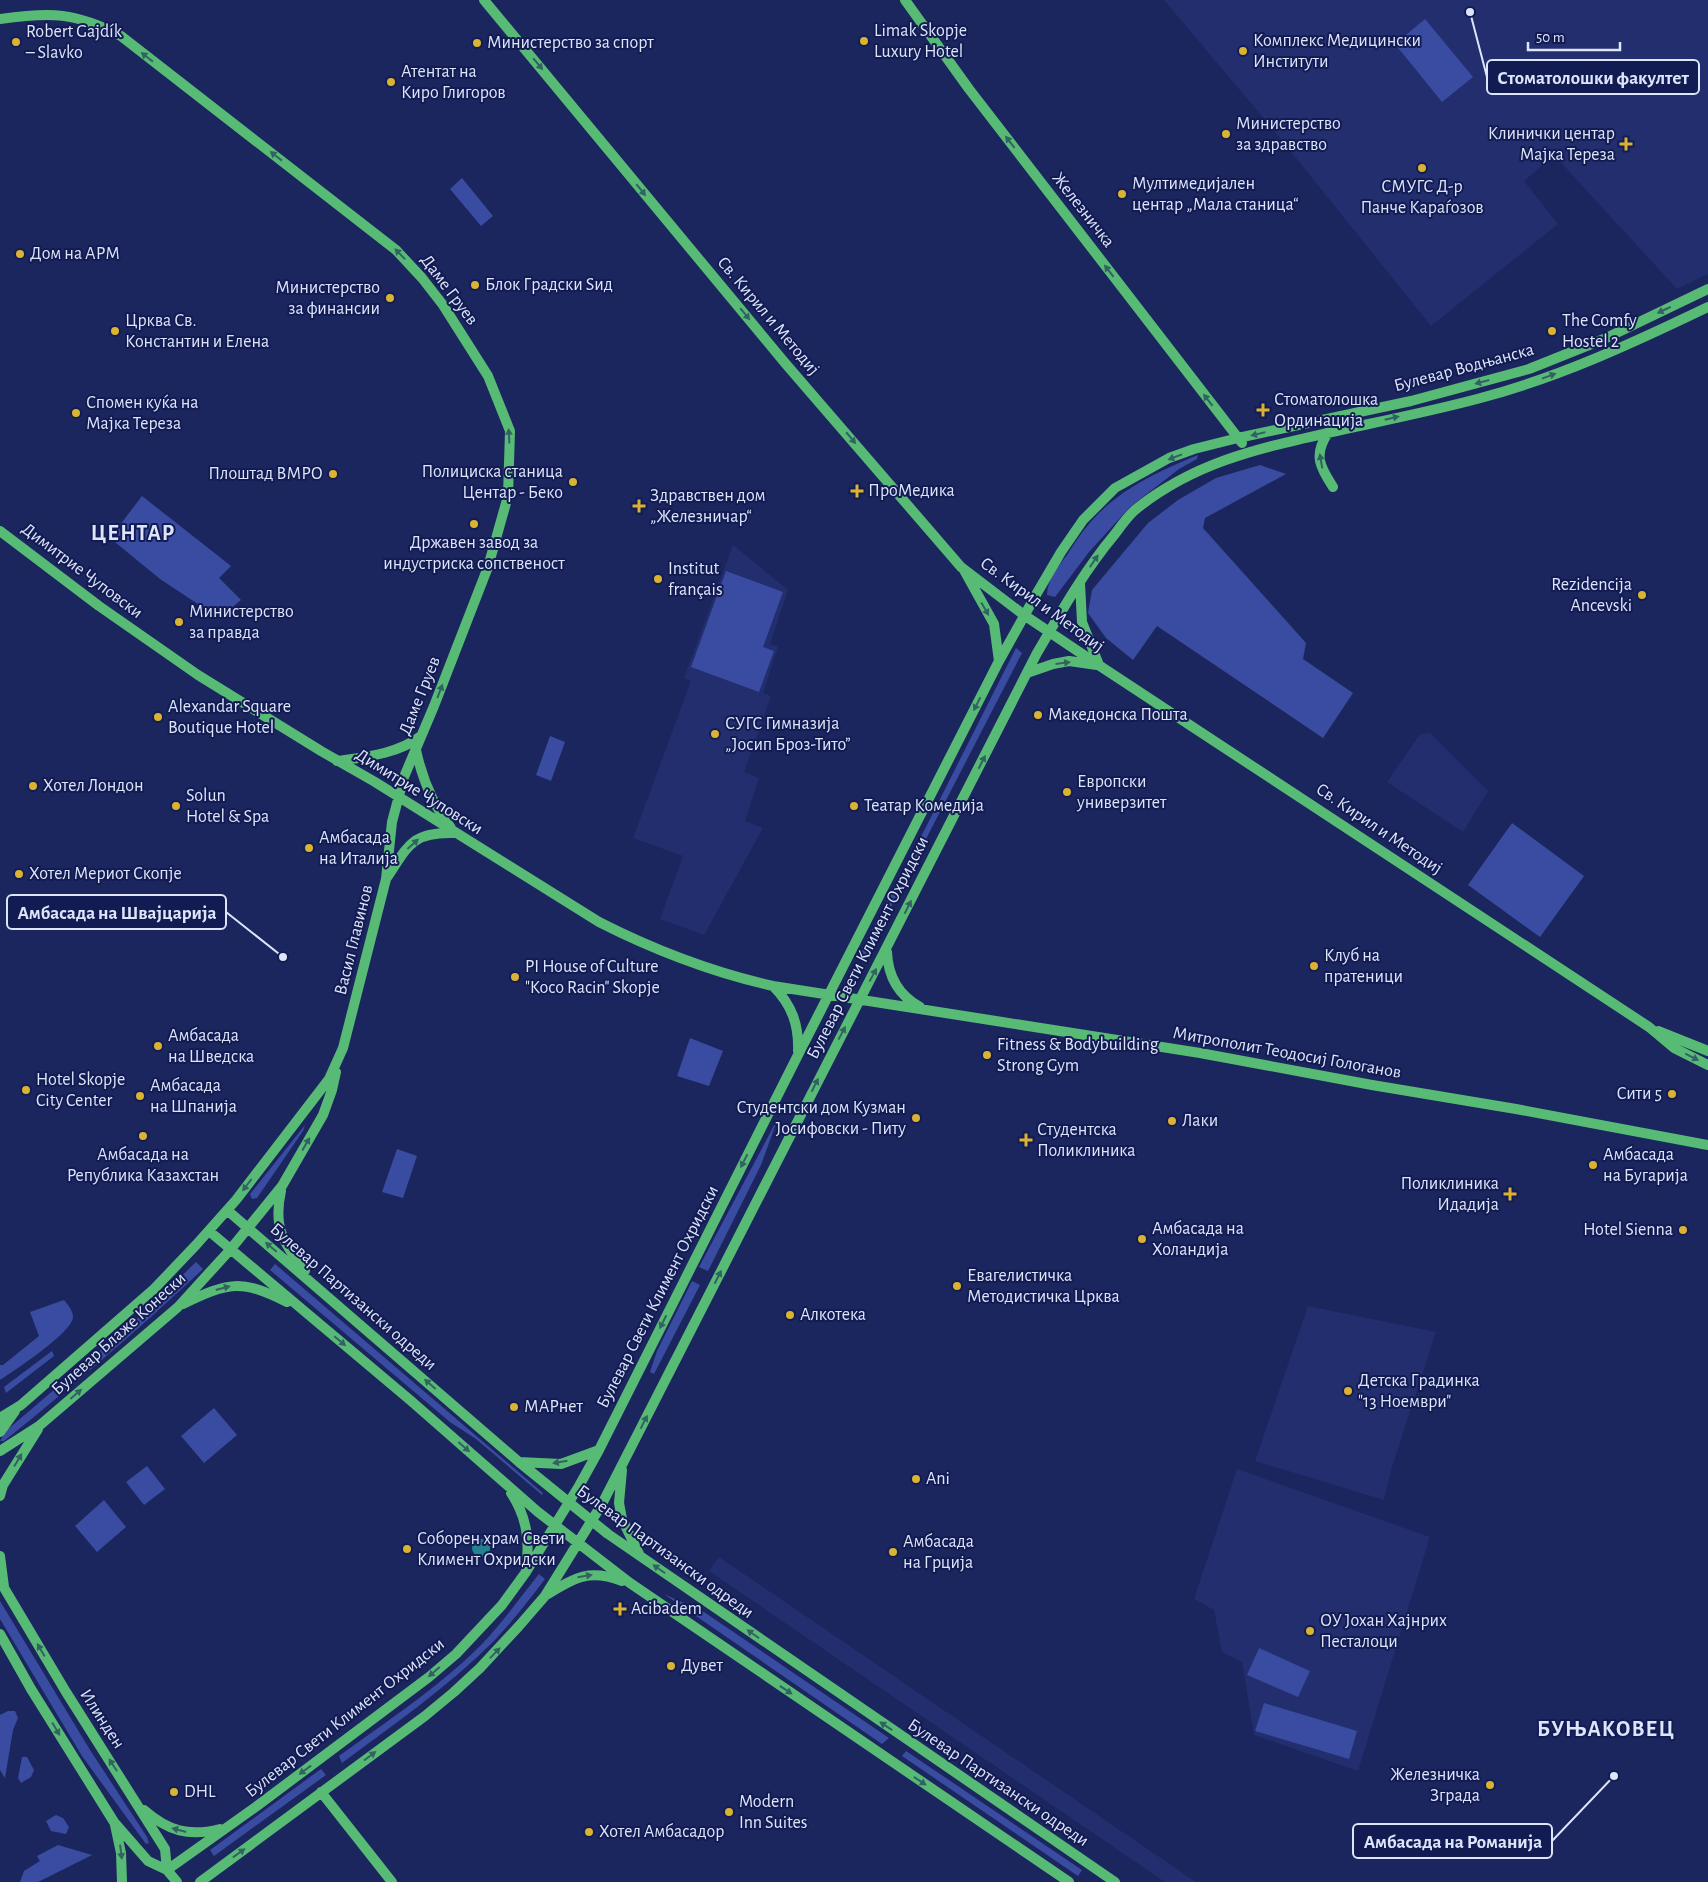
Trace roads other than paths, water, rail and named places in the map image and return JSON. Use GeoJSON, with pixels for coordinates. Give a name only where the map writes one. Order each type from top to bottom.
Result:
{"type":"FeatureCollection","features":[{"type":"Feature","properties":{"kind":"street","name":"Св. Кирил и Методиј"},"geometry":{"type":"LineString","coordinates":[[484,0],[785,363],[961,566],[1024,615],[1100,666],[1648,1027],[1674,1048],[1708,1065]]}},
{"type":"Feature","properties":{"kind":"street","name":"Железничка"},"geometry":{"type":"LineString","coordinates":[[905,0],[969,89],[1238,438],[1250,451]]}},
{"type":"Feature","properties":{"kind":"street","name":"Даме Груев"},"geometry":{"type":"LineString","coordinates":[[0,19],[43,14],[64,16],[94,23],[121,36],[396,250],[443,305],[488,376],[510,431],[508,496],[488,566],[404,777],[398,797]]}},
{"type":"Feature","properties":{"kind":"street","name":"Булевар Водњанска"},"geometry":{"type":"LineString","coordinates":[[1024,615],[1061,552],[1083,520],[1115,488],[1169,458],[1238,438],[1411,400],[1529,369],[1604,340],[1708,289]]}},
{"type":"Feature","properties":{"kind":"street","name":"Булевар Водњанска"},"geometry":{"type":"LineString","coordinates":[[1050,632],[1099,553],[1134,511],[1175,483],[1212,465],[1250,451],[1477,399],[1525,385],[1586,363],[1639,340],[1708,306]]}},
{"type":"Feature","properties":{"kind":"street"},"geometry":{"type":"LineString","coordinates":[[1328,433],[1321,443],[1319,455],[1324,473],[1333,488]]}},
{"type":"Feature","properties":{"kind":"street","name":"Димитрие Чуповски"},"geometry":{"type":"LineString","coordinates":[[0,531],[99,606],[186,667],[593,919],[636,941],[709,970],[773,986],[860,1000]]}},
{"type":"Feature","properties":{"kind":"street"},"geometry":{"type":"LineString","coordinates":[[961,566],[994,624],[999,661]]}},
{"type":"Feature","properties":{"kind":"street"},"geometry":{"type":"LineString","coordinates":[[1027,673],[1053,664],[1069,662],[1100,666],[1082,622],[1080,582]]}},
{"type":"Feature","properties":{"kind":"street","name":"Булевар Свети Климент Охридски"},"geometry":{"type":"LineString","coordinates":[[167,1870],[429,1677],[456,1654],[483,1626],[502,1605],[526,1572],[599,1450],[828,996],[1024,615]]}},
{"type":"Feature","properties":{"kind":"street","name":"Булевар Свети Климент Охридски"},"geometry":{"type":"LineString","coordinates":[[200,1882],[454,1692],[503,1644],[545,1596],[592,1522],[622,1465],[1027,673],[1050,632]]}},
{"type":"Feature","properties":{"kind":"street"},"geometry":{"type":"LineString","coordinates":[[337,761],[363,758],[410,745],[421,736]]}},
{"type":"Feature","properties":{"kind":"street"},"geometry":{"type":"LineString","coordinates":[[416,750],[423,776],[434,804],[455,833]]}},
{"type":"Feature","properties":{"kind":"street","name":"Васил Главинов"},"geometry":{"type":"LineString","coordinates":[[249,1228],[282,1186],[323,1115],[332,1090],[386,880],[392,822],[398,797]]}},
{"type":"Feature","properties":{"kind":"street"},"geometry":{"type":"LineString","coordinates":[[386,880],[415,840],[436,832],[455,833]]}},
{"type":"Feature","properties":{"kind":"street"},"geometry":{"type":"LineString","coordinates":[[887,950],[887,962],[894,984],[909,1000],[925,1010]]}},
{"type":"Feature","properties":{"kind":"street"},"geometry":{"type":"LineString","coordinates":[[773,986],[793,1012],[798,1032],[798,1055]]}},
{"type":"Feature","properties":{"kind":"street","name":"Митрополит Теодосиј Гологанов"},"geometry":{"type":"LineString","coordinates":[[860,1000],[1200,1053],[1708,1145]]}},
{"type":"Feature","properties":{"kind":"street","name":"Св. Кирил и Методиј"},"geometry":{"type":"LineString","coordinates":[[1648,1027],[1708,1051]]}},
{"type":"Feature","properties":{"kind":"street","name":"Васил Главинов"},"geometry":{"type":"LineString","coordinates":[[227,1210],[329,1079],[339,1059]]}},
{"type":"Feature","properties":{"kind":"street"},"geometry":{"type":"LineString","coordinates":[[282,1186],[278,1204],[278,1217],[285,1244],[320,1289]]}},
{"type":"Feature","properties":{"kind":"street","name":"Булевар Партизански одреди"},"geometry":{"type":"LineString","coordinates":[[227,1210],[519,1462],[592,1522],[1114,1882]]}},
{"type":"Feature","properties":{"kind":"street","name":"Булевар Блаже Конески"},"geometry":{"type":"LineString","coordinates":[[0,1418],[21,1405],[154,1288],[227,1210]]}},
{"type":"Feature","properties":{"kind":"street","name":"Булевар Блаже Конески"},"geometry":{"type":"LineString","coordinates":[[0,1450],[40,1426],[178,1307],[249,1228]]}},
{"type":"Feature","properties":{"kind":"street"},"geometry":{"type":"LineString","coordinates":[[209,1231],[505,1484],[630,1583],[1069,1882]]}},
{"type":"Feature","properties":{"kind":"street"},"geometry":{"type":"LineString","coordinates":[[178,1307],[210,1291],[234,1285],[262,1290],[303,1310]]}},
{"type":"Feature","properties":{"kind":"street"},"geometry":{"type":"LineString","coordinates":[[0,1432],[21,1405]]}},
{"type":"Feature","properties":{"kind":"street"},"geometry":{"type":"LineString","coordinates":[[0,1496],[3,1485],[40,1426]]}},
{"type":"Feature","properties":{"kind":"street"},"geometry":{"type":"LineString","coordinates":[[519,1462],[561,1464],[599,1450]]}},
{"type":"Feature","properties":{"kind":"street"},"geometry":{"type":"LineString","coordinates":[[622,1465],[619,1503],[622,1518],[641,1557]]}},
{"type":"Feature","properties":{"kind":"street"},"geometry":{"type":"LineString","coordinates":[[505,1484],[518,1502],[527,1527],[529,1544],[526,1572]]}},
{"type":"Feature","properties":{"kind":"street","name":"Илинден"},"geometry":{"type":"LineString","coordinates":[[0,1556],[2,1584],[66,1692],[165,1849],[167,1870]]}},
{"type":"Feature","properties":{"kind":"street"},"geometry":{"type":"LineString","coordinates":[[545,1596],[567,1582],[584,1576],[604,1576],[630,1583]]}},
{"type":"Feature","properties":{"kind":"street"},"geometry":{"type":"LineString","coordinates":[[0,1634],[41,1705],[114,1822],[148,1861],[167,1870],[177,1882]]}},
{"type":"Feature","properties":{"kind":"street"},"geometry":{"type":"LineString","coordinates":[[321,1792],[392,1882]]}},
{"type":"Feature","properties":{"kind":"street"},"geometry":{"type":"LineString","coordinates":[[139,1806],[160,1823],[181,1831],[195,1833],[226,1828]]}},
{"type":"Feature","properties":{"kind":"street"},"geometry":{"type":"LineString","coordinates":[[114,1822],[122,1853],[122,1882]]}},
{"type":"Feature","properties":{"kind":"place","name":"Стоматолошки факултет"},"geometry":{"type":"Point","coordinates":[1470,12]}},
{"type":"Feature","properties":{"kind":"place","name":"Limak Skopje Luxury Hotel"},"geometry":{"type":"Point","coordinates":[864,41]}},
{"type":"Feature","properties":{"kind":"place","name":"Robert Gajdík – Slavko"},"geometry":{"type":"Point","coordinates":[16,42]}},
{"type":"Feature","properties":{"kind":"place","name":"Министерство за спорт"},"geometry":{"type":"Point","coordinates":[477,43]}},
{"type":"Feature","properties":{"kind":"place","name":"Комплекс Медицински Институти"},"geometry":{"type":"Point","coordinates":[1243,51]}},
{"type":"Feature","properties":{"kind":"place","name":"Атентат на Киро Глигоров"},"geometry":{"type":"Point","coordinates":[391,82]}},
{"type":"Feature","properties":{"kind":"place","name":"Министерство за здравство"},"geometry":{"type":"Point","coordinates":[1226,134]}},
{"type":"Feature","properties":{"kind":"place","name":"Клинички центар Мајка Тереза"},"geometry":{"type":"Point","coordinates":[1626,144]}},
{"type":"Feature","properties":{"kind":"place","name":"СМУГС Д-р Панче Караѓозов"},"geometry":{"type":"Point","coordinates":[1422,168]}},
{"type":"Feature","properties":{"kind":"place","name":"Мултимедијален центар „Мала станица“"},"geometry":{"type":"Point","coordinates":[1122,194]}},
{"type":"Feature","properties":{"kind":"place","name":"Дом на АРМ"},"geometry":{"type":"Point","coordinates":[20,254]}},
{"type":"Feature","properties":{"kind":"place","name":"Блок Градски Sид"},"geometry":{"type":"Point","coordinates":[475,285]}},
{"type":"Feature","properties":{"kind":"place","name":"Министерство за финансии"},"geometry":{"type":"Point","coordinates":[390,298]}},
{"type":"Feature","properties":{"kind":"place","name":"Црква Св. Константин и Елена"},"geometry":{"type":"Point","coordinates":[115,331]}},
{"type":"Feature","properties":{"kind":"place","name":"The Comfy Hostel 2"},"geometry":{"type":"Point","coordinates":[1552,331]}},
{"type":"Feature","properties":{"kind":"place","name":"Стоматолошка Ординација"},"geometry":{"type":"Point","coordinates":[1263,410]}},
{"type":"Feature","properties":{"kind":"place","name":"Спомен куќа на Мајка Тереза"},"geometry":{"type":"Point","coordinates":[76,413]}},
{"type":"Feature","properties":{"kind":"place","name":"Плоштад ВМРО"},"geometry":{"type":"Point","coordinates":[333,474]}},
{"type":"Feature","properties":{"kind":"place","name":"Полициска станица Центар - Беко"},"geometry":{"type":"Point","coordinates":[573,482]}},
{"type":"Feature","properties":{"kind":"place","name":"ПроМедика"},"geometry":{"type":"Point","coordinates":[857,491]}},
{"type":"Feature","properties":{"kind":"place","name":"Здравствен дом „Железничар“"},"geometry":{"type":"Point","coordinates":[639,506]}},
{"type":"Feature","properties":{"kind":"place","name":"Државен завод за индустриска сопственост"},"geometry":{"type":"Point","coordinates":[474,524]}},
{"type":"Feature","properties":{"kind":"place","name":"Institut français"},"geometry":{"type":"Point","coordinates":[658,579]}},
{"type":"Feature","properties":{"kind":"place","name":"Rezidencija Ancevski"},"geometry":{"type":"Point","coordinates":[1642,595]}},
{"type":"Feature","properties":{"kind":"place","name":"Министерство за правда"},"geometry":{"type":"Point","coordinates":[179,622]}},
{"type":"Feature","properties":{"kind":"place","name":"Македонска Пошта"},"geometry":{"type":"Point","coordinates":[1038,715]}},
{"type":"Feature","properties":{"kind":"place","name":"Alexandar Square Boutique Hotel"},"geometry":{"type":"Point","coordinates":[158,717]}},
{"type":"Feature","properties":{"kind":"place","name":"СУГС Гимназија „Јосип Броз-Тито”"},"geometry":{"type":"Point","coordinates":[715,734]}},
{"type":"Feature","properties":{"kind":"place","name":"Хотел Лондон"},"geometry":{"type":"Point","coordinates":[33,786]}},
{"type":"Feature","properties":{"kind":"place","name":"Европски универзитет"},"geometry":{"type":"Point","coordinates":[1067,792]}},
{"type":"Feature","properties":{"kind":"place","name":"Solun Hotel & Spa"},"geometry":{"type":"Point","coordinates":[176,806]}},
{"type":"Feature","properties":{"kind":"place","name":"Театар Комедија"},"geometry":{"type":"Point","coordinates":[854,806]}},
{"type":"Feature","properties":{"kind":"place","name":"Амбасада на Италија"},"geometry":{"type":"Point","coordinates":[309,848]}},
{"type":"Feature","properties":{"kind":"place","name":"Хотел Мериот Скопје"},"geometry":{"type":"Point","coordinates":[19,874]}},
{"type":"Feature","properties":{"kind":"place","name":"Амбасада на Швајцарија"},"geometry":{"type":"Point","coordinates":[283,957]}},
{"type":"Feature","properties":{"kind":"place","name":"Клуб на пратеници"},"geometry":{"type":"Point","coordinates":[1314,966]}},
{"type":"Feature","properties":{"kind":"place","name":"PI House of Culture \"Koco Racin\" Skopje"},"geometry":{"type":"Point","coordinates":[515,977]}},
{"type":"Feature","properties":{"kind":"place","name":"Амбасада на Шведска"},"geometry":{"type":"Point","coordinates":[158,1046]}},
{"type":"Feature","properties":{"kind":"place","name":"Fitness & Bodybuilding Strong Gym"},"geometry":{"type":"Point","coordinates":[987,1055]}},
{"type":"Feature","properties":{"kind":"place","name":"Hotel Skopje City Center"},"geometry":{"type":"Point","coordinates":[26,1090]}},
{"type":"Feature","properties":{"kind":"place","name":"Сити 5"},"geometry":{"type":"Point","coordinates":[1672,1094]}},
{"type":"Feature","properties":{"kind":"place","name":"Амбасада на Шпанија"},"geometry":{"type":"Point","coordinates":[140,1096]}},
{"type":"Feature","properties":{"kind":"place","name":"Студентски дом Кузман Јосифовски - Питу"},"geometry":{"type":"Point","coordinates":[916,1118]}},
{"type":"Feature","properties":{"kind":"place","name":"Лаки"},"geometry":{"type":"Point","coordinates":[1172,1121]}},
{"type":"Feature","properties":{"kind":"place","name":"Амбасада на Република Казахстан"},"geometry":{"type":"Point","coordinates":[143,1136]}},
{"type":"Feature","properties":{"kind":"place","name":"Студентска Поликлиника"},"geometry":{"type":"Point","coordinates":[1026,1140]}},
{"type":"Feature","properties":{"kind":"place","name":"Амбасада на Бугарија"},"geometry":{"type":"Point","coordinates":[1593,1165]}},
{"type":"Feature","properties":{"kind":"place","name":"Поликлиника Идадија"},"geometry":{"type":"Point","coordinates":[1510,1194]}},
{"type":"Feature","properties":{"kind":"place","name":"Hotel Sienna"},"geometry":{"type":"Point","coordinates":[1683,1230]}},
{"type":"Feature","properties":{"kind":"place","name":"Амбасада на Холандија"},"geometry":{"type":"Point","coordinates":[1142,1239]}},
{"type":"Feature","properties":{"kind":"place","name":"Евагелистичка Методистичка Црква"},"geometry":{"type":"Point","coordinates":[957,1286]}},
{"type":"Feature","properties":{"kind":"place","name":"Алкотека"},"geometry":{"type":"Point","coordinates":[790,1315]}},
{"type":"Feature","properties":{"kind":"place","name":"Детска Градинка \"13 Ноември\""},"geometry":{"type":"Point","coordinates":[1348,1391]}},
{"type":"Feature","properties":{"kind":"place","name":"МАРнет"},"geometry":{"type":"Point","coordinates":[514,1407]}},
{"type":"Feature","properties":{"kind":"place","name":"Ani"},"geometry":{"type":"Point","coordinates":[916,1479]}},
{"type":"Feature","properties":{"kind":"place","name":"Соборен храм Свети Климент Охридски"},"geometry":{"type":"Point","coordinates":[407,1549]}},
{"type":"Feature","properties":{"kind":"place","name":"Амбасада на Грција"},"geometry":{"type":"Point","coordinates":[893,1552]}},
{"type":"Feature","properties":{"kind":"place","name":"Acibadem"},"geometry":{"type":"Point","coordinates":[620,1609]}},
{"type":"Feature","properties":{"kind":"place","name":"ОУ Jохан Хајнрих Песталоци"},"geometry":{"type":"Point","coordinates":[1310,1631]}},
{"type":"Feature","properties":{"kind":"place","name":"Дувет"},"geometry":{"type":"Point","coordinates":[671,1666]}},
{"type":"Feature","properties":{"kind":"place","name":"Амбасада на Романија"},"geometry":{"type":"Point","coordinates":[1614,1776]}},
{"type":"Feature","properties":{"kind":"place","name":"Железничка Зграда"},"geometry":{"type":"Point","coordinates":[1490,1785]}},
{"type":"Feature","properties":{"kind":"place","name":"DHL"},"geometry":{"type":"Point","coordinates":[174,1792]}},
{"type":"Feature","properties":{"kind":"place","name":"Modern Inn Suites"},"geometry":{"type":"Point","coordinates":[729,1812]}},
{"type":"Feature","properties":{"kind":"place","name":"Хотел Амбасадор"},"geometry":{"type":"Point","coordinates":[589,1832]}},
{"type":"Feature","properties":{"kind":"district","name":"ЦЕНТАР"},"geometry":{"type":"Point","coordinates":[133,533]}},
{"type":"Feature","properties":{"kind":"district","name":"БУЊАКОВЕЦ"},"geometry":{"type":"Point","coordinates":[1606,1729]}}]}
